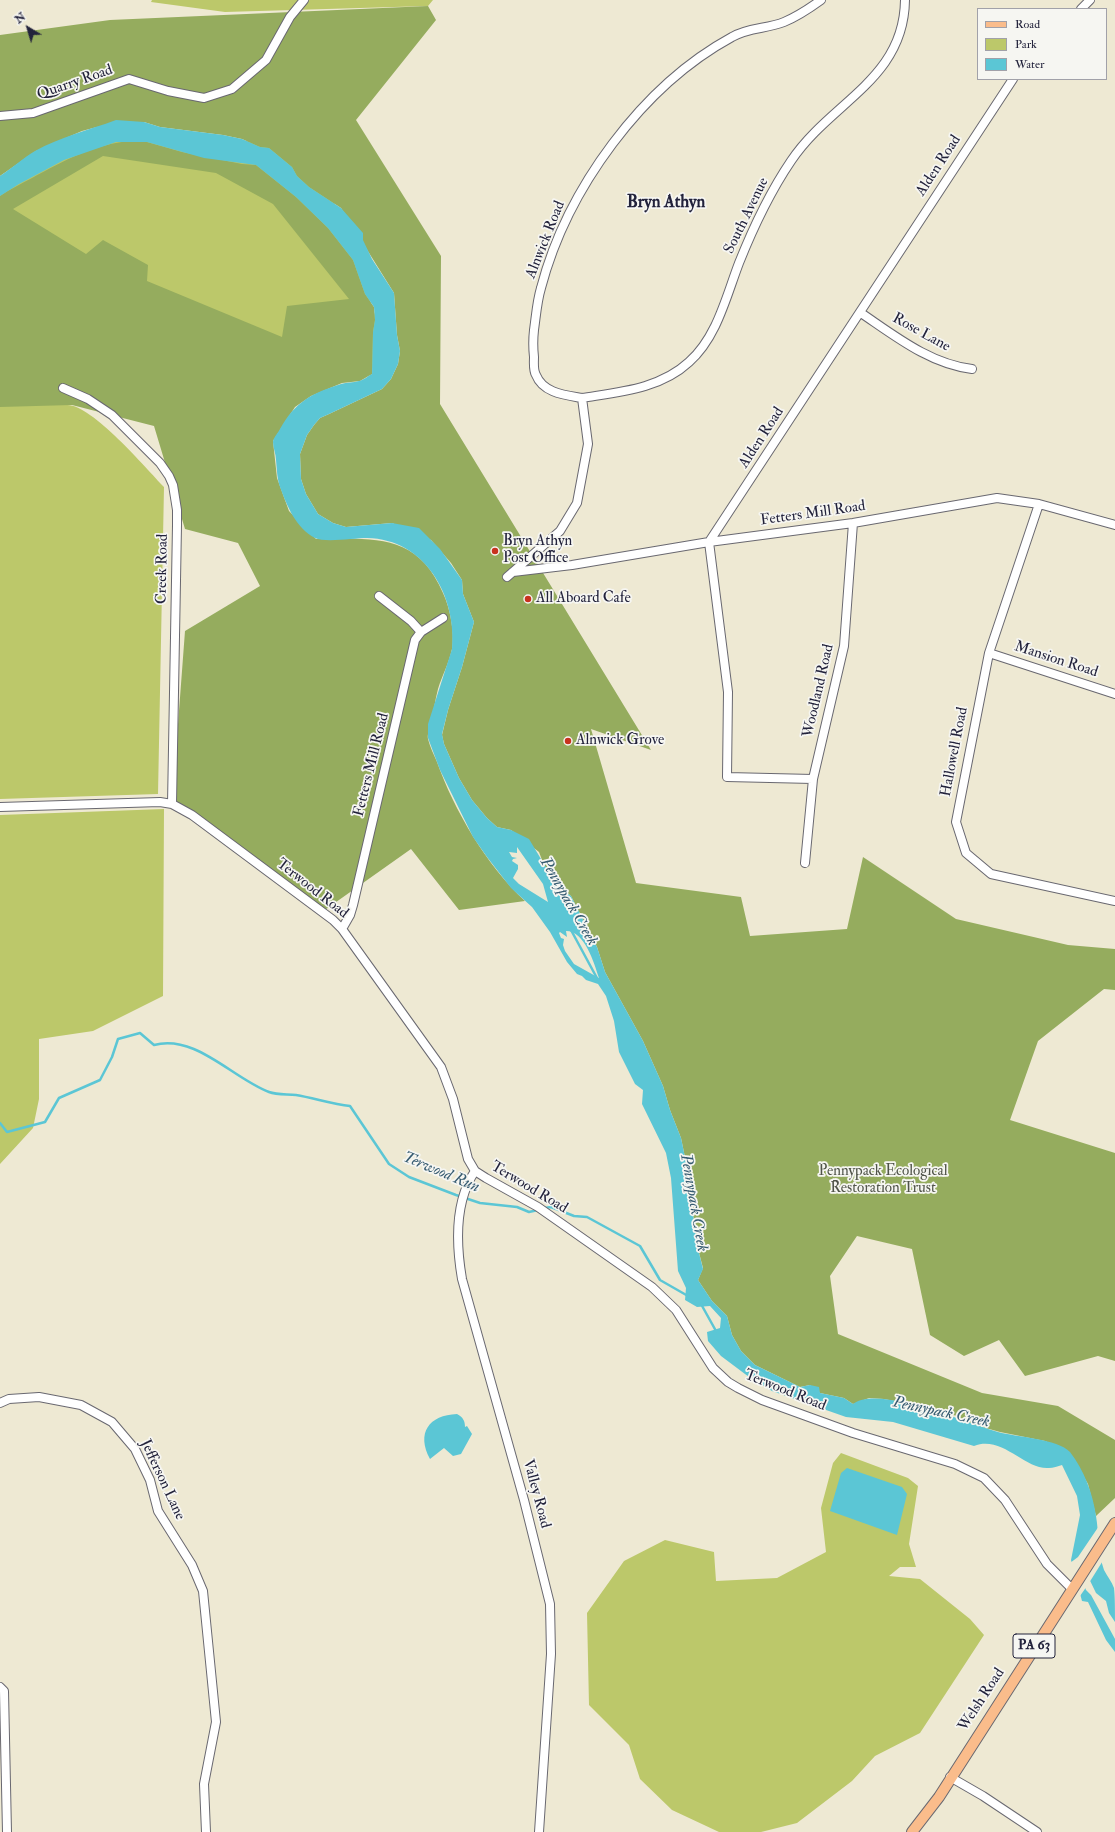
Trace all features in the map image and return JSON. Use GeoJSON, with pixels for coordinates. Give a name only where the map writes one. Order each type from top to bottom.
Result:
{"type":"FeatureCollection","features":[{"type":"Feature","properties":{"kind":"main road","name":"Welsh Road"},"geometry":{"type":"LineString","coordinates":[[912,1832],[939,1797],[950,1777],[1115,1523]]}},
{"type":"Feature","properties":{"kind":"street","name":"Quarry Road"},"geometry":{"type":"LineString","coordinates":[[0,116],[33,113],[129,79],[168,91],[204,98],[232,89],[266,60],[290,17],[304,0]]}},
{"type":"Feature","properties":{"kind":"street","name":"Alnwick Road"},"geometry":{"type":"LineString","coordinates":[[582,398],[564,395],[546,388],[535,374],[532,340],[540,289],[555,247],[576,204],[601,160],[630,122],[652,99],[676,76],[699,58],[746,30],[784,22],[820,0]]}},
{"type":"Feature","properties":{"kind":"street","name":"South Avenue"},"geometry":{"type":"LineString","coordinates":[[582,398],[649,385],[667,377],[689,363],[705,344],[716,323],[740,261],[782,176],[801,146],[818,127],[879,72],[890,57],[900,34],[905,0]]}},
{"type":"Feature","properties":{"kind":"street"},"geometry":{"type":"LineString","coordinates":[[1081,8],[1090,0]]}},
{"type":"Feature","properties":{"kind":"street","name":"Alden Road"},"geometry":{"type":"LineString","coordinates":[[710,542],[1012,80]]}},
{"type":"Feature","properties":{"kind":"street","name":"Rose Lane"},"geometry":{"type":"LineString","coordinates":[[861,313],[907,344],[940,362],[955,367],[972,368]]}},
{"type":"Feature","properties":{"kind":"street","name":"Creek Road"},"geometry":{"type":"LineString","coordinates":[[63,388],[100,407],[121,422],[160,462],[173,485],[177,510],[177,525],[172,804]]}},
{"type":"Feature","properties":{"kind":"street","name":"Fetters Mill Road"},"geometry":{"type":"LineString","coordinates":[[582,398],[588,444],[578,503],[560,531],[510,575],[710,542],[854,523],[996,498],[1038,504],[1115,525]]}},
{"type":"Feature","properties":{"kind":"street","name":"Hallowell Road"},"geometry":{"type":"LineString","coordinates":[[1038,504],[989,653],[956,822],[966,853],[991,874],[1115,901]]}},
{"type":"Feature","properties":{"kind":"street","name":"Woodland Road"},"geometry":{"type":"LineString","coordinates":[[804,863],[813,779],[844,646],[854,523]]}},
{"type":"Feature","properties":{"kind":"street"},"geometry":{"type":"LineString","coordinates":[[710,542],[728,692],[727,777],[813,779]]}},
{"type":"Feature","properties":{"kind":"street"},"geometry":{"type":"LineString","coordinates":[[379,596],[411,621],[421,632],[443,618]]}},
{"type":"Feature","properties":{"kind":"street","name":"Fetters Mill Road"},"geometry":{"type":"LineString","coordinates":[[342,929],[353,906],[415,640],[421,632]]}},
{"type":"Feature","properties":{"kind":"street","name":"Mansion Road"},"geometry":{"type":"LineString","coordinates":[[989,653],[1115,694]]}},
{"type":"Feature","properties":{"kind":"street","name":"Terwood Road"},"geometry":{"type":"LineString","coordinates":[[0,806],[151,802],[172,804],[192,815],[333,920],[342,929],[441,1067],[453,1098],[468,1159],[475,1171],[538,1207],[661,1294],[682,1318],[712,1368],[728,1382],[762,1400],[847,1430],[960,1466],[984,1478],[1005,1500],[1047,1564],[1073,1586]]}},
{"type":"Feature","properties":{"kind":"street","name":"Valley Road"},"geometry":{"type":"LineString","coordinates":[[475,1171],[465,1191],[458,1237],[462,1279],[524,1500],[550,1604],[550,1669],[539,1832]]}},
{"type":"Feature","properties":{"kind":"street","name":"Jefferson Lane"},"geometry":{"type":"LineString","coordinates":[[0,1403],[9,1399],[39,1397],[81,1405],[112,1422],[135,1449],[150,1480],[158,1511],[192,1565],[203,1592],[216,1722],[204,1784],[206,1832]]}},
{"type":"Feature","properties":{"kind":"street"},"geometry":{"type":"LineString","coordinates":[[0,1687],[4,1691],[8,1832]]}},
{"type":"Feature","properties":{"kind":"street"},"geometry":{"type":"LineString","coordinates":[[950,1777],[984,1796],[1037,1832]]}},
{"type":"Feature","properties":{"kind":"green space"},"geometry":{"type":"Polygon","coordinates":[[[152,0],[433,0],[428,6],[225,12],[151,2],[152,0]]]}},
{"type":"Feature","properties":{"kind":"green space","name":"Pennypack Ecological Restoration Trust"},"geometry":{"type":"Polygon","coordinates":[[[428,6],[436,20],[356,120],[441,256],[440,404],[651,750],[591,729],[636,883],[741,897],[750,936],[847,929],[863,857],[956,919],[1068,945],[1115,949],[1115,990],[1104,989],[1038,1041],[1010,1120],[1115,1153],[1115,1361],[1098,1356],[1025,1376],[999,1340],[964,1356],[930,1335],[912,1249],[857,1236],[830,1276],[838,1334],[982,1393],[1058,1406],[1115,1440],[1115,1498],[1096,1516],[1088,1484],[1069,1452],[1045,1441],[1000,1432],[968,1423],[957,1416],[884,1399],[869,1398],[853,1404],[844,1398],[820,1393],[810,1385],[800,1387],[755,1365],[741,1351],[732,1335],[727,1316],[712,1301],[698,1280],[703,1268],[697,1245],[687,1167],[681,1138],[670,1110],[663,1086],[643,1041],[605,972],[597,947],[571,896],[556,884],[545,868],[539,852],[511,830],[497,827],[487,818],[472,800],[459,778],[444,744],[442,735],[448,710],[462,667],[474,622],[463,594],[462,580],[451,563],[431,540],[392,523],[346,527],[333,523],[318,514],[306,494],[301,479],[300,454],[307,435],[314,425],[320,418],[382,389],[391,379],[398,364],[400,351],[397,335],[394,293],[341,208],[309,187],[297,176],[292,167],[269,148],[260,147],[242,139],[223,135],[160,127],[144,122],[97,127],[82,131],[36,151],[0,176],[0,35],[110,20],[428,6]]]}},
{"type":"Feature","properties":{"kind":"green space"},"geometry":{"type":"Polygon","coordinates":[[[83,134],[275,142],[329,188],[381,331],[371,376],[0,225],[0,185],[83,134]]]}},
{"type":"Feature","properties":{"kind":"green space"},"geometry":{"type":"Polygon","coordinates":[[[130,141],[147,142],[182,152],[242,164],[256,165],[296,197],[328,228],[353,260],[365,294],[374,307],[375,320],[373,332],[372,374],[360,381],[342,383],[311,396],[295,407],[273,441],[277,478],[289,511],[316,539],[356,539],[391,543],[406,549],[420,559],[432,573],[448,606],[453,643],[437,693],[428,733],[429,742],[444,780],[462,818],[485,854],[511,887],[525,901],[459,910],[411,849],[322,912],[172,804],[185,631],[260,586],[238,543],[185,529],[154,426],[72,405],[0,407],[0,196],[55,165],[80,154],[117,143],[130,141]],[[103,156],[13,209],[86,254],[103,240],[148,265],[147,281],[282,337],[287,306],[349,299],[273,204],[216,173],[103,156]]]}},
{"type":"Feature","properties":{"kind":"green space"},"geometry":{"type":"Polygon","coordinates":[[[0,379],[67,405],[77,407],[90,415],[118,438],[164,487],[158,794],[0,799],[0,379]]]}},
{"type":"Feature","properties":{"kind":"green space"},"geometry":{"type":"Polygon","coordinates":[[[164,809],[163,996],[93,1031],[39,1039],[39,1099],[33,1128],[0,1164],[0,815],[164,809]]]}},
{"type":"Feature","properties":{"kind":"green space"},"geometry":{"type":"Polygon","coordinates":[[[841,1453],[908,1478],[918,1486],[909,1544],[916,1567],[900,1567],[889,1576],[920,1579],[970,1619],[984,1635],[920,1733],[875,1756],[852,1781],[797,1823],[761,1832],[719,1832],[672,1810],[640,1779],[629,1745],[589,1705],[587,1613],[624,1561],[665,1540],[714,1552],[716,1581],[777,1578],[826,1552],[821,1508],[833,1463],[841,1453]]]}},
{"type":"Feature","properties":{"kind":"water"},"geometry":{"type":"Polygon","coordinates":[[[116,120],[144,122],[160,127],[223,135],[242,139],[260,147],[269,148],[292,167],[297,176],[309,187],[341,208],[363,233],[363,240],[372,259],[394,293],[397,335],[400,351],[398,364],[391,379],[382,389],[320,418],[307,435],[300,454],[301,479],[306,494],[318,514],[333,523],[346,527],[392,523],[419,528],[440,549],[462,580],[463,594],[474,622],[442,734],[444,744],[459,778],[472,800],[487,818],[497,827],[511,830],[529,839],[556,884],[571,896],[597,947],[605,972],[643,1041],[663,1086],[670,1110],[681,1138],[687,1167],[697,1245],[703,1269],[698,1280],[712,1301],[727,1316],[732,1335],[741,1351],[755,1365],[800,1387],[810,1385],[819,1387],[820,1393],[844,1398],[853,1404],[865,1399],[882,1399],[902,1402],[946,1414],[998,1432],[1047,1441],[1070,1452],[1084,1474],[1093,1499],[1102,1564],[1114,1588],[1115,1622],[1109,1613],[1106,1601],[1096,1593],[1080,1560],[1076,1564],[1086,1590],[1091,1595],[1115,1639],[1115,1652],[1106,1640],[1088,1602],[1082,1601],[1071,1560],[1080,1515],[1077,1496],[1062,1465],[1051,1468],[1040,1467],[994,1445],[985,1444],[974,1446],[893,1422],[846,1417],[772,1391],[749,1377],[721,1356],[708,1341],[707,1332],[720,1328],[721,1318],[710,1306],[697,1307],[685,1300],[686,1288],[678,1271],[671,1178],[666,1153],[642,1104],[643,1090],[635,1084],[619,1052],[614,1021],[606,996],[598,984],[586,980],[577,974],[567,962],[550,932],[532,907],[511,888],[473,837],[440,770],[428,738],[428,724],[452,649],[452,629],[449,609],[443,591],[433,574],[421,560],[405,548],[388,541],[367,538],[326,540],[315,538],[308,534],[293,516],[280,487],[273,440],[292,412],[298,405],[321,391],[343,383],[364,379],[372,374],[373,332],[375,320],[374,307],[365,294],[353,260],[328,228],[296,197],[256,165],[204,158],[147,142],[116,142],[64,160],[0,196],[0,176],[35,151],[54,142],[116,120]],[[517,847],[517,853],[509,852],[512,857],[517,858],[513,859],[512,861],[518,865],[518,869],[513,878],[519,884],[548,902],[543,884],[517,847]],[[566,931],[567,937],[560,932],[559,933],[561,938],[564,939],[563,945],[565,951],[574,964],[599,978],[588,949],[578,936],[573,932],[566,931]]]}},
{"type":"Feature","properties":{"kind":"water"},"geometry":{"type":"Polygon","coordinates":[[[457,1414],[462,1418],[465,1427],[467,1426],[472,1434],[461,1454],[453,1456],[444,1448],[430,1459],[424,1441],[428,1427],[432,1422],[439,1418],[457,1414]]]}},
{"type":"Feature","properties":{"kind":"water"},"geometry":{"type":"Polygon","coordinates":[[[847,1468],[902,1487],[907,1494],[897,1535],[830,1511],[841,1473],[847,1468]]]}},
{"type":"Feature","properties":{"kind":"pier"},"geometry":{"type":"Polygon","coordinates":[[[1099,1526],[1104,1559],[1089,1583],[1079,1565],[1087,1586],[1080,1596],[1070,1563],[1078,1557],[1099,1526]]]}},
{"type":"Feature","properties":{"kind":"waterway","name":"Pennypack Creek"},"geometry":{"type":"LineString","coordinates":[[571,930],[598,980]]}},
{"type":"Feature","properties":{"kind":"waterway","name":"Terwood Run"},"geometry":{"type":"LineString","coordinates":[[0,1123],[7,1132],[45,1122],[59,1098],[100,1080],[112,1057],[118,1039],[140,1033],[154,1045],[169,1043],[199,1051],[255,1086],[269,1092],[296,1095],[350,1106],[389,1164],[409,1177],[480,1203],[517,1207],[529,1212],[538,1210]]}},
{"type":"Feature","properties":{"kind":"waterway","name":"Terwood Run"},"geometry":{"type":"LineString","coordinates":[[545,1208],[551,1207],[574,1216],[587,1217],[640,1246],[660,1280],[688,1296]]}},
{"type":"Feature","properties":{"kind":"waterway","name":"Pennypack Creek"},"geometry":{"type":"LineString","coordinates":[[701,1304],[716,1331]]}},
{"type":"Feature","properties":{"kind":"place","name":"Bryn Athyn Post Office"},"geometry":{"type":"Point","coordinates":[495,551]}},
{"type":"Feature","properties":{"kind":"place","name":"All Aboard Cafe"},"geometry":{"type":"Point","coordinates":[528,599]}},
{"type":"Feature","properties":{"kind":"place","name":"Alnwick Grove"},"geometry":{"type":"Point","coordinates":[568,741]}},
{"type":"Feature","properties":{"kind":"district","name":"Bryn Athyn"},"geometry":{"type":"Point","coordinates":[666,203]}}]}
